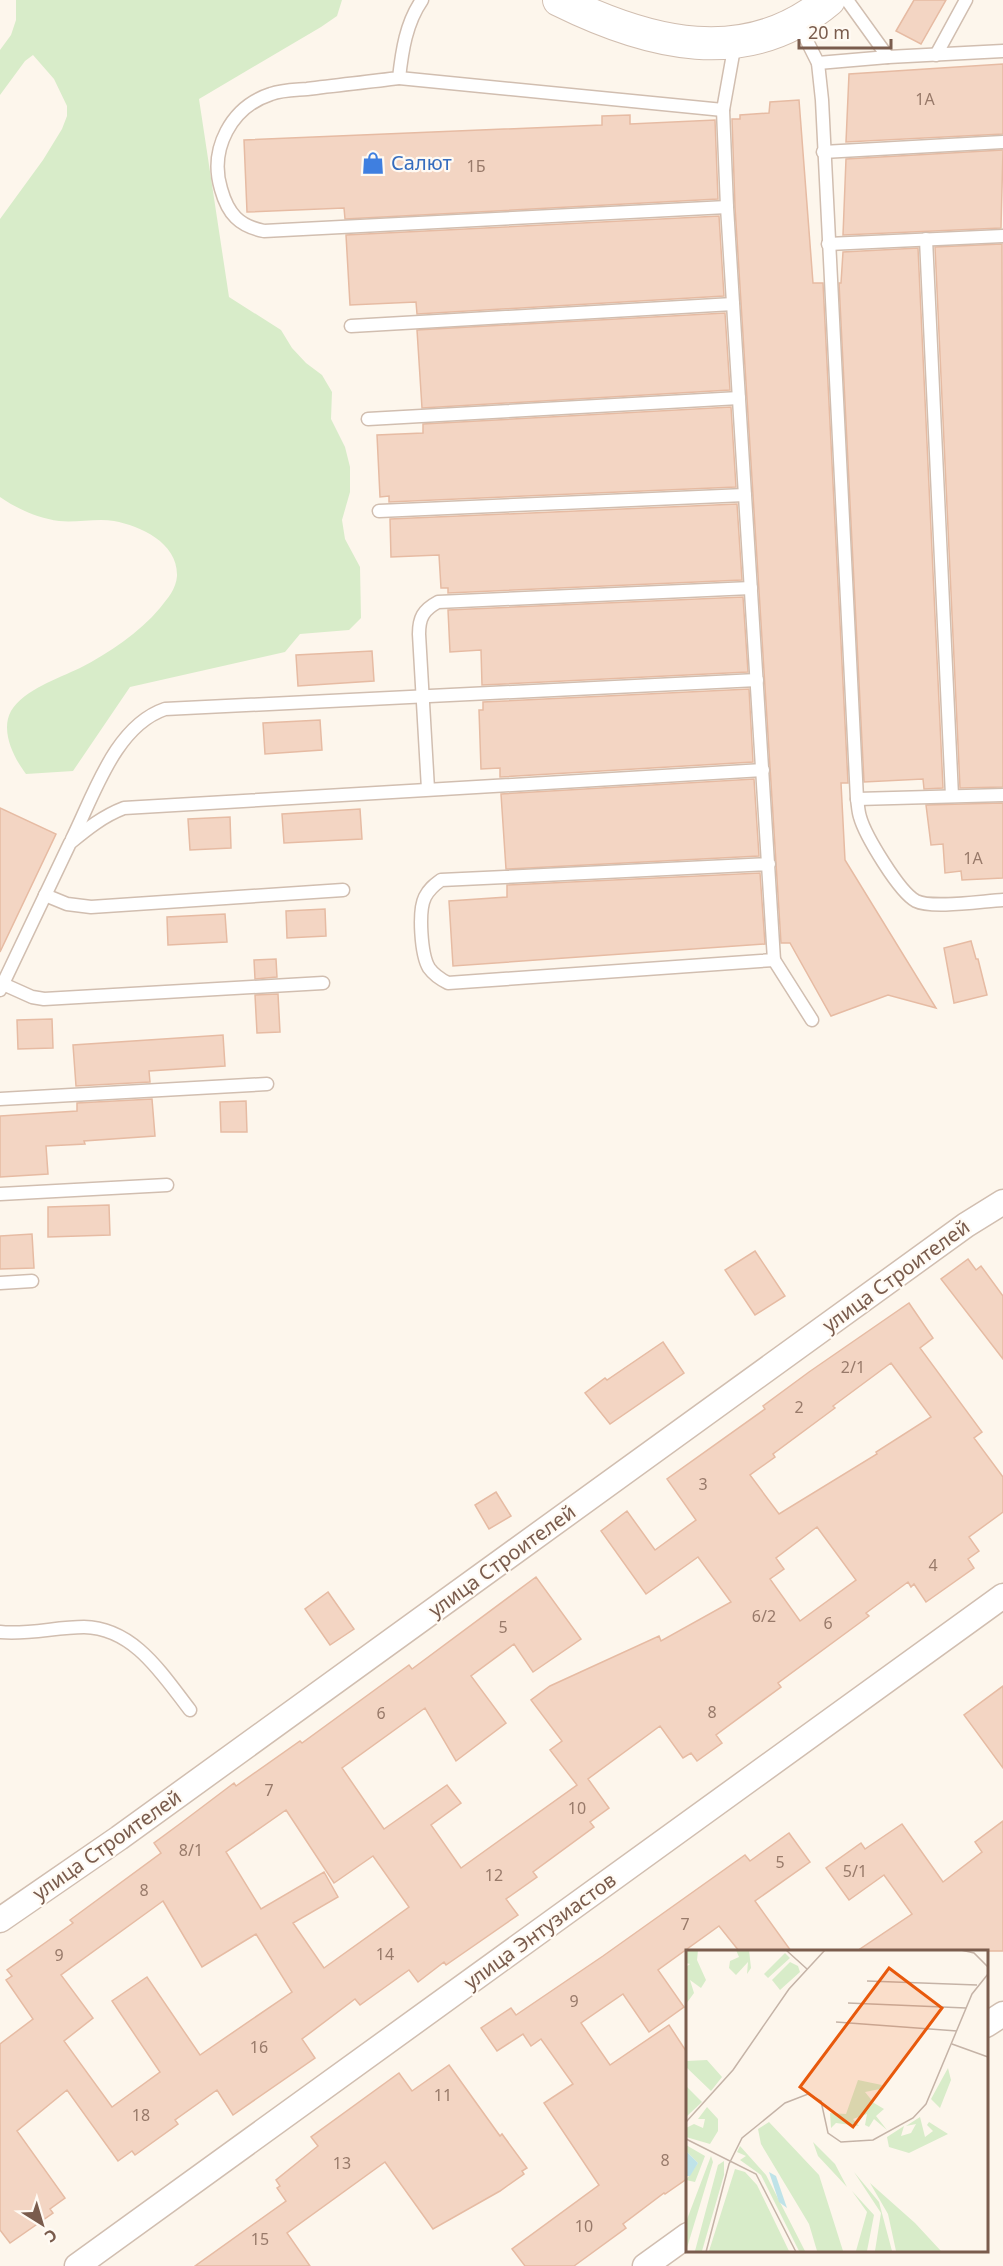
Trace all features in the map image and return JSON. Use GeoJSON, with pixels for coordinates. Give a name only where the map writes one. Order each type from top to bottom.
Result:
{"type":"FeatureCollection","features":[{"type":"Feature","properties":{"kind":"street"},"geometry":{"type":"LineString","coordinates":[[560,0],[614,24],[647,35],[679,41],[736,42],[777,33],[798,23],[829,0]]}},
{"type":"Feature","properties":{"kind":"street","name":"улица Строителей"},"geometry":{"type":"LineString","coordinates":[[0,1920],[196,1782],[966,1225],[1003,1202]]}},
{"type":"Feature","properties":{"kind":"street","name":"улица Энтузиастов"},"geometry":{"type":"LineString","coordinates":[[77,2266],[1003,1596]]}},
{"type":"Feature","properties":{"kind":"street"},"geometry":{"type":"LineString","coordinates":[[988,2024],[1003,2014]]}},
{"type":"Feature","properties":{"kind":"street"},"geometry":{"type":"LineString","coordinates":[[645,2266],[686,2236]]}},
{"type":"Feature","properties":{"kind":"lane"},"geometry":{"type":"LineString","coordinates":[[399,78],[403,43],[422,0]]}},
{"type":"Feature","properties":{"kind":"lane"},"geometry":{"type":"LineString","coordinates":[[847,0],[888,57]]}},
{"type":"Feature","properties":{"kind":"lane"},"geometry":{"type":"LineString","coordinates":[[936,55],[966,0]]}},
{"type":"Feature","properties":{"kind":"lane"},"geometry":{"type":"LineString","coordinates":[[798,23],[818,63],[856,799],[860,818],[871,843],[903,890],[916,901],[932,905],[1003,900]]}},
{"type":"Feature","properties":{"kind":"lane"},"geometry":{"type":"LineString","coordinates":[[736,42],[723,110],[727,207],[764,770],[774,960],[812,1020]]}},
{"type":"Feature","properties":{"kind":"lane"},"geometry":{"type":"LineString","coordinates":[[818,63],[1003,51]]}},
{"type":"Feature","properties":{"kind":"lane"},"geometry":{"type":"LineString","coordinates":[[723,110],[399,78],[272,93],[251,104],[232,121],[220,144],[218,165],[220,187],[226,206],[237,220],[250,228],[264,231],[727,207]]}},
{"type":"Feature","properties":{"kind":"lane"},"geometry":{"type":"LineString","coordinates":[[823,153],[1003,142]]}},
{"type":"Feature","properties":{"kind":"lane"},"geometry":{"type":"LineString","coordinates":[[828,244],[1003,236]]}},
{"type":"Feature","properties":{"kind":"lane"},"geometry":{"type":"LineString","coordinates":[[926,240],[952,796]]}},
{"type":"Feature","properties":{"kind":"lane"},"geometry":{"type":"LineString","coordinates":[[351,326],[733,304]]}},
{"type":"Feature","properties":{"kind":"lane"},"geometry":{"type":"LineString","coordinates":[[368,419],[739,398]]}},
{"type":"Feature","properties":{"kind":"lane"},"geometry":{"type":"LineString","coordinates":[[379,511],[746,495]]}},
{"type":"Feature","properties":{"kind":"lane"},"geometry":{"type":"LineString","coordinates":[[428,789],[419,624],[422,614],[429,607],[438,602],[752,588]]}},
{"type":"Feature","properties":{"kind":"lane"},"geometry":{"type":"LineString","coordinates":[[323,983],[44,999],[1,987],[118,748],[128,734],[151,714],[165,709],[757,680]]}},
{"type":"Feature","properties":{"kind":"lane"},"geometry":{"type":"LineString","coordinates":[[70,843],[110,813],[124,808],[764,770]]}},
{"type":"Feature","properties":{"kind":"lane"},"geometry":{"type":"LineString","coordinates":[[856,799],[1003,795]]}},
{"type":"Feature","properties":{"kind":"lane"},"geometry":{"type":"LineString","coordinates":[[769,864],[441,880],[431,887],[421,908],[424,955],[436,976],[447,983],[774,960]]}},
{"type":"Feature","properties":{"kind":"lane"},"geometry":{"type":"LineString","coordinates":[[45,895],[67,904],[90,907],[343,890]]}},
{"type":"Feature","properties":{"kind":"lane"},"geometry":{"type":"LineString","coordinates":[[0,1099],[267,1084]]}},
{"type":"Feature","properties":{"kind":"lane"},"geometry":{"type":"LineString","coordinates":[[0,1194],[167,1185]]}},
{"type":"Feature","properties":{"kind":"lane"},"geometry":{"type":"LineString","coordinates":[[0,1282],[32,1281]]}},
{"type":"Feature","properties":{"kind":"lane"},"geometry":{"type":"LineString","coordinates":[[0,1632],[84,1627],[103,1630],[119,1636],[144,1654],[189,1710]]}},
{"type":"Feature","properties":{"kind":"green space"},"geometry":{"type":"Polygon","coordinates":[[[16,0],[342,0],[337,16],[199,99],[229,297],[281,330],[292,348],[322,375],[332,392],[331,419],[345,447],[350,467],[350,492],[342,520],[345,539],[360,567],[361,618],[349,630],[300,634],[285,652],[130,687],[73,771],[26,774],[13,752],[8,736],[8,719],[17,703],[33,691],[113,649],[133,634],[166,601],[177,576],[176,564],[165,545],[135,527],[107,520],[51,520],[28,512],[0,497],[0,219],[43,160],[62,129],[67,116],[67,106],[54,79],[33,55],[25,61],[0,95],[0,50],[11,35],[16,20],[16,0]]]}},
{"type":"Feature","properties":{"kind":"building"},"geometry":{"type":"Polygon","coordinates":[[[914,0],[946,0],[921,44],[896,31],[914,0]]]}},
{"type":"Feature","properties":{"kind":"building"},"geometry":{"type":"Polygon","coordinates":[[[1003,64],[1003,134],[846,142],[849,74],[1003,64]]]}},
{"type":"Feature","properties":{"kind":"building"},"geometry":{"type":"Polygon","coordinates":[[[799,100],[813,283],[823,283],[848,783],[841,783],[845,860],[936,1008],[888,995],[831,1016],[790,943],[781,943],[735,207],[732,119],[740,119],[740,115],[769,113],[770,102],[799,100]]]}},
{"type":"Feature","properties":{"kind":"building"},"geometry":{"type":"Polygon","coordinates":[[[630,115],[630,124],[715,120],[718,199],[345,219],[344,208],[247,212],[244,140],[602,125],[602,116],[630,115]]]}},
{"type":"Feature","properties":{"kind":"building"},"geometry":{"type":"Polygon","coordinates":[[[1003,150],[1001,228],[843,235],[846,159],[1003,150]]]}},
{"type":"Feature","properties":{"kind":"building"},"geometry":{"type":"Polygon","coordinates":[[[719,216],[724,296],[417,314],[416,302],[350,305],[346,235],[719,216]]]}},
{"type":"Feature","properties":{"kind":"building"},"geometry":{"type":"Polygon","coordinates":[[[1002,244],[1003,787],[960,788],[935,247],[1002,244]]]}},
{"type":"Feature","properties":{"kind":"building"},"geometry":{"type":"Polygon","coordinates":[[[918,248],[943,788],[924,789],[923,779],[864,782],[839,283],[841,283],[843,252],[918,248]]]}},
{"type":"Feature","properties":{"kind":"building"},"geometry":{"type":"Polygon","coordinates":[[[725,313],[730,390],[422,408],[417,330],[725,313]]]}},
{"type":"Feature","properties":{"kind":"building"},"geometry":{"type":"Polygon","coordinates":[[[731,407],[736,487],[389,502],[389,496],[380,497],[377,435],[423,433],[423,424],[731,407]]]}},
{"type":"Feature","properties":{"kind":"building"},"geometry":{"type":"Polygon","coordinates":[[[737,504],[742,580],[448,593],[448,588],[441,588],[439,555],[391,557],[390,519],[737,504]]]}},
{"type":"Feature","properties":{"kind":"building"},"geometry":{"type":"Polygon","coordinates":[[[743,597],[748,672],[482,685],[481,650],[450,652],[448,610],[743,597]]]}},
{"type":"Feature","properties":{"kind":"building"},"geometry":{"type":"Polygon","coordinates":[[[372,651],[374,681],[298,686],[296,655],[372,651]]]}},
{"type":"Feature","properties":{"kind":"building"},"geometry":{"type":"Polygon","coordinates":[[[749,689],[753,762],[500,777],[500,768],[481,769],[479,710],[483,710],[483,702],[749,689]]]}},
{"type":"Feature","properties":{"kind":"building"},"geometry":{"type":"Polygon","coordinates":[[[320,720],[322,750],[265,754],[263,723],[320,720]]]}},
{"type":"Feature","properties":{"kind":"building"},"geometry":{"type":"Polygon","coordinates":[[[754,779],[759,856],[506,869],[501,794],[754,779]]]}},
{"type":"Feature","properties":{"kind":"building"},"geometry":{"type":"Polygon","coordinates":[[[1003,803],[1003,878],[962,880],[961,871],[945,873],[943,844],[931,845],[926,805],[1003,803]]]}},
{"type":"Feature","properties":{"kind":"building"},"geometry":{"type":"Polygon","coordinates":[[[0,808],[56,834],[0,952],[0,808]]]}},
{"type":"Feature","properties":{"kind":"building"},"geometry":{"type":"Polygon","coordinates":[[[360,809],[362,839],[284,843],[282,814],[360,809]]]}},
{"type":"Feature","properties":{"kind":"building"},"geometry":{"type":"Polygon","coordinates":[[[230,817],[231,848],[190,850],[188,819],[230,817]]]}},
{"type":"Feature","properties":{"kind":"building"},"geometry":{"type":"Polygon","coordinates":[[[760,873],[765,944],[453,966],[449,901],[507,897],[507,885],[760,873]]]}},
{"type":"Feature","properties":{"kind":"building"},"geometry":{"type":"Polygon","coordinates":[[[325,909],[326,936],[287,938],[286,911],[325,909]]]}},
{"type":"Feature","properties":{"kind":"building"},"geometry":{"type":"Polygon","coordinates":[[[225,914],[227,942],[168,945],[167,917],[225,914]]]}},
{"type":"Feature","properties":{"kind":"building"},"geometry":{"type":"Polygon","coordinates":[[[971,941],[987,995],[954,1003],[944,948],[971,941]]]}},
{"type":"Feature","properties":{"kind":"building"},"geometry":{"type":"Polygon","coordinates":[[[276,959],[277,977],[255,979],[254,960],[276,959]]]}},
{"type":"Feature","properties":{"kind":"building"},"geometry":{"type":"Polygon","coordinates":[[[278,994],[280,1032],[257,1033],[255,995],[278,994]]]}},
{"type":"Feature","properties":{"kind":"building"},"geometry":{"type":"Polygon","coordinates":[[[52,1019],[53,1048],[18,1049],[17,1020],[52,1019]]]}},
{"type":"Feature","properties":{"kind":"building"},"geometry":{"type":"Polygon","coordinates":[[[223,1035],[225,1066],[149,1071],[150,1082],[76,1086],[73,1045],[223,1035]]]}},
{"type":"Feature","properties":{"kind":"building"},"geometry":{"type":"Polygon","coordinates":[[[152,1099],[155,1136],[46,1146],[48,1174],[0,1177],[0,1116],[77,1111],[77,1103],[152,1099]]]}},
{"type":"Feature","properties":{"kind":"building"},"geometry":{"type":"Polygon","coordinates":[[[246,1101],[247,1132],[221,1132],[220,1102],[246,1101]]]}},
{"type":"Feature","properties":{"kind":"building"},"geometry":{"type":"Polygon","coordinates":[[[109,1205],[110,1235],[48,1237],[48,1207],[109,1205]]]}},
{"type":"Feature","properties":{"kind":"building"},"geometry":{"type":"Polygon","coordinates":[[[32,1234],[34,1268],[0,1269],[0,1236],[32,1234]]]}},
{"type":"Feature","properties":{"kind":"building"},"geometry":{"type":"Polygon","coordinates":[[[755,1251],[785,1296],[755,1315],[725,1270],[755,1251]]]}},
{"type":"Feature","properties":{"kind":"building"},"geometry":{"type":"Polygon","coordinates":[[[968,1259],[976,1270],[981,1266],[1003,1296],[1003,1359],[941,1279],[968,1259]]]}},
{"type":"Feature","properties":{"kind":"building"},"geometry":{"type":"Polygon","coordinates":[[[909,1303],[933,1338],[920,1348],[982,1432],[974,1438],[1003,1477],[1003,1512],[969,1537],[979,1551],[968,1559],[974,1568],[926,1602],[914,1584],[911,1587],[908,1582],[866,1613],[869,1616],[778,1683],[781,1687],[716,1735],[722,1743],[697,1761],[691,1753],[683,1758],[660,1726],[588,1779],[609,1808],[590,1822],[594,1827],[533,1872],[537,1877],[506,1899],[518,1915],[446,1965],[444,1962],[418,1982],[409,1970],[360,2005],[355,1999],[302,2039],[315,2058],[233,2115],[217,2090],[175,2120],[178,2124],[135,2155],[132,2151],[118,2161],[67,2090],[17,2131],[65,2198],[50,2209],[53,2213],[10,2243],[0,2230],[0,2044],[33,2019],[6,1980],[12,1976],[7,1970],[73,1923],[70,1920],[161,1853],[154,1843],[234,1783],[236,1786],[300,1741],[302,1743],[409,1665],[412,1669],[536,1577],[581,1639],[533,1672],[514,1644],[471,1676],[506,1723],[456,1761],[425,1708],[342,1768],[384,1829],[447,1785],[461,1803],[431,1825],[461,1868],[577,1785],[550,1750],[562,1741],[531,1700],[550,1686],[659,1636],[661,1641],[731,1602],[698,1557],[646,1594],[601,1531],[627,1511],[655,1550],[696,1520],[667,1479],[765,1409],[763,1406],[909,1303]],[[891,1363],[833,1406],[835,1408],[773,1454],[775,1457],[750,1475],[779,1514],[877,1454],[876,1452],[931,1417],[891,1363]],[[817,1527],[776,1558],[784,1569],[770,1579],[800,1621],[856,1580],[817,1527]],[[286,1810],[226,1852],[261,1909],[324,1872],[338,1897],[293,1923],[324,1968],[409,1907],[373,1856],[334,1883],[286,1810]],[[163,1901],[61,1975],[93,2018],[64,2041],[112,2107],[160,2072],[112,2001],[147,1977],[200,2055],[292,1992],[256,1934],[202,1967],[163,1901]]]}},
{"type":"Feature","properties":{"kind":"building"},"geometry":{"type":"Polygon","coordinates":[[[663,1342],[684,1373],[610,1424],[585,1393],[663,1342]]]}},
{"type":"Feature","properties":{"kind":"building"},"geometry":{"type":"Polygon","coordinates":[[[496,1492],[511,1516],[489,1529],[475,1505],[496,1492]]]}},
{"type":"Feature","properties":{"kind":"building"},"geometry":{"type":"Polygon","coordinates":[[[328,1592],[354,1629],[330,1645],[305,1609],[328,1592]]]}},
{"type":"Feature","properties":{"kind":"building"},"geometry":{"type":"Polygon","coordinates":[[[1003,1686],[1003,1768],[964,1715],[1003,1686]]]}},
{"type":"Feature","properties":{"kind":"building"},"geometry":{"type":"Polygon","coordinates":[[[1003,1821],[1003,1951],[858,1950],[912,1914],[884,1875],[849,1900],[826,1868],[861,1843],[865,1849],[902,1824],[943,1882],[982,1852],[975,1842],[1003,1821]]]}},
{"type":"Feature","properties":{"kind":"building"},"geometry":{"type":"Polygon","coordinates":[[[789,1833],[810,1862],[755,1901],[790,1950],[738,1950],[719,1926],[658,1970],[684,2007],[649,2032],[623,1994],[581,2023],[610,2065],[669,2025],[686,2051],[686,2179],[623,2224],[626,2228],[574,2266],[525,2266],[512,2249],[599,2185],[544,2103],[573,2084],[541,2039],[531,2046],[523,2034],[497,2051],[481,2028],[511,2008],[516,2015],[745,1855],[750,1861],[789,1833]]]}},
{"type":"Feature","properties":{"kind":"building"},"geometry":{"type":"Polygon","coordinates":[[[449,2065],[500,2136],[502,2134],[527,2168],[522,2171],[524,2174],[500,2191],[433,2229],[385,2162],[287,2233],[310,2266],[195,2266],[286,2201],[277,2188],[280,2186],[276,2180],[318,2146],[311,2137],[399,2073],[412,2091],[449,2065]]]}},
{"type":"Feature","properties":{"kind":"place","name":"Салют"},"geometry":{"type":"Point","coordinates":[373,163]}}]}
